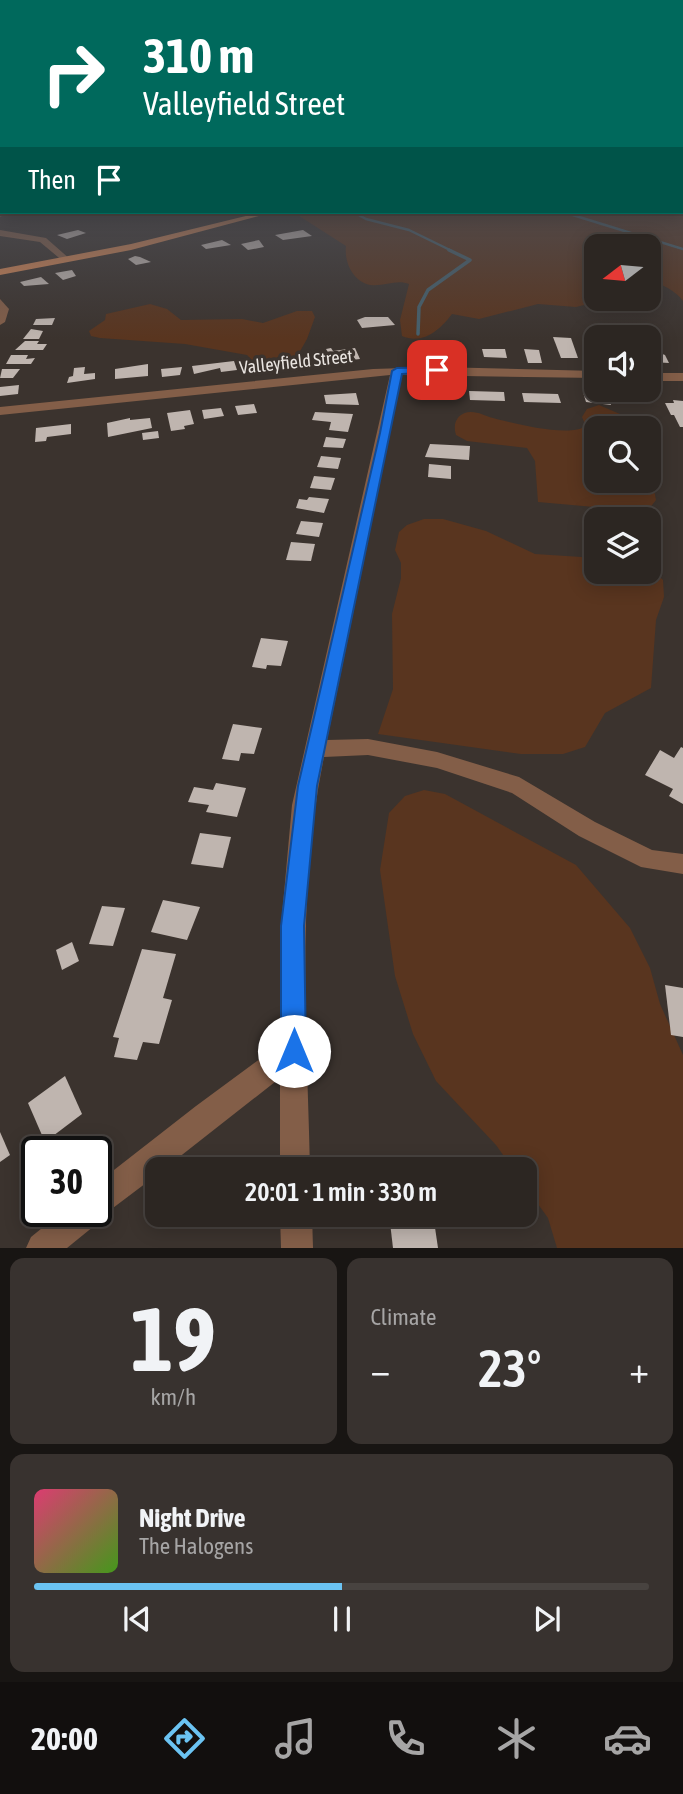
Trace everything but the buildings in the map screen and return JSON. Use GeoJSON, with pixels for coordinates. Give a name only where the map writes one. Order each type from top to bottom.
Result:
{"type":"FeatureCollection","features":[{"type":"Feature","properties":{"kind":"main road"},"geometry":{"type":"LineString","coordinates":[[0,272],[151,243],[227,223]]}},
{"type":"Feature","properties":{"kind":"street"},"geometry":{"type":"LineString","coordinates":[[0,233],[43,240],[67,260]]}},
{"type":"Feature","properties":{"kind":"street"},"geometry":{"type":"LineString","coordinates":[[0,302],[4,309],[0,322]]}},
{"type":"Feature","properties":{"kind":"street"},"geometry":{"type":"LineString","coordinates":[[295,1157],[293,926],[303,805],[386,433],[397,371]]}},
{"type":"Feature","properties":{"kind":"street","name":"Valleyfield Street"},"geometry":{"type":"LineString","coordinates":[[0,411],[397,371],[584,375]]}},
{"type":"Feature","properties":{"kind":"street"},"geometry":{"type":"LineString","coordinates":[[661,377],[683,377]]}},
{"type":"Feature","properties":{"kind":"street"},"geometry":{"type":"LineString","coordinates":[[315,749],[368,747],[437,760],[508,782],[519,786],[587,829],[649,860],[683,864]]}},
{"type":"Feature","properties":{"kind":"street"},"geometry":{"type":"LineString","coordinates":[[112,1192],[206,1116],[294,1051]]}},
{"type":"Feature","properties":{"kind":"street"},"geometry":{"type":"LineString","coordinates":[[42,1248],[68,1227]]}},
{"type":"Feature","properties":{"kind":"street"},"geometry":{"type":"LineString","coordinates":[[296,1227],[297,1248]]}},
{"type":"Feature","properties":{"kind":"shaded area"},"geometry":{"type":"Polygon","coordinates":[[[311,223],[683,223],[683,301],[662,285],[662,234],[584,234],[584,305],[576,307],[538,304],[479,319],[452,314],[436,330],[417,339],[402,336],[400,320],[409,284],[364,283],[354,275],[346,258],[346,246],[311,223]]]}},
{"type":"Feature","properties":{"kind":"shaded area"},"geometry":{"type":"Polygon","coordinates":[[[150,304],[167,309],[181,320],[242,319],[263,323],[297,311],[312,311],[315,317],[295,360],[271,368],[258,366],[247,355],[185,344],[91,336],[89,331],[105,320],[106,314],[150,304]]]}},
{"type":"Feature","properties":{"kind":"shaded area"},"geometry":{"type":"Polygon","coordinates":[[[599,405],[622,416],[584,416],[584,422],[582,417],[587,409],[599,405]]]}},
{"type":"Feature","properties":{"kind":"shaded area"},"geometry":{"type":"Polygon","coordinates":[[[466,412],[554,430],[584,427],[584,493],[655,493],[656,500],[651,507],[594,507],[538,502],[535,461],[527,448],[467,441],[456,435],[455,431],[459,416],[466,412]]]}},
{"type":"Feature","properties":{"kind":"shaded area"},"geometry":{"type":"Polygon","coordinates":[[[424,519],[443,519],[486,531],[535,554],[584,557],[584,584],[661,584],[661,578],[664,597],[656,620],[651,688],[605,713],[585,747],[563,754],[521,754],[378,734],[393,689],[392,614],[401,578],[401,563],[395,550],[399,532],[407,525],[424,519]]]}},
{"type":"Feature","properties":{"kind":"shaded area"},"geometry":{"type":"Polygon","coordinates":[[[424,790],[445,794],[576,865],[630,928],[650,968],[660,1004],[683,1055],[683,1248],[557,1248],[548,1218],[537,1203],[537,1157],[504,1157],[436,1081],[413,1034],[395,976],[380,870],[389,813],[405,796],[424,790]]]}},
{"type":"Feature","properties":{"kind":"waterway"},"geometry":{"type":"LineString","coordinates":[[383,223],[409,230],[452,251]]}},
{"type":"Feature","properties":{"kind":"waterway"},"geometry":{"type":"LineString","coordinates":[[599,223],[683,249]]}},
{"type":"Feature","properties":{"kind":"waterway"},"geometry":{"type":"LineString","coordinates":[[418,334],[419,307],[428,290],[470,260],[449,250]]}},
{"type":"Feature","properties":{"kind":"route"},"geometry":{"type":"LineString","coordinates":[[294,1051],[293,926],[303,805],[386,433],[397,371],[437,370]]}}]}
